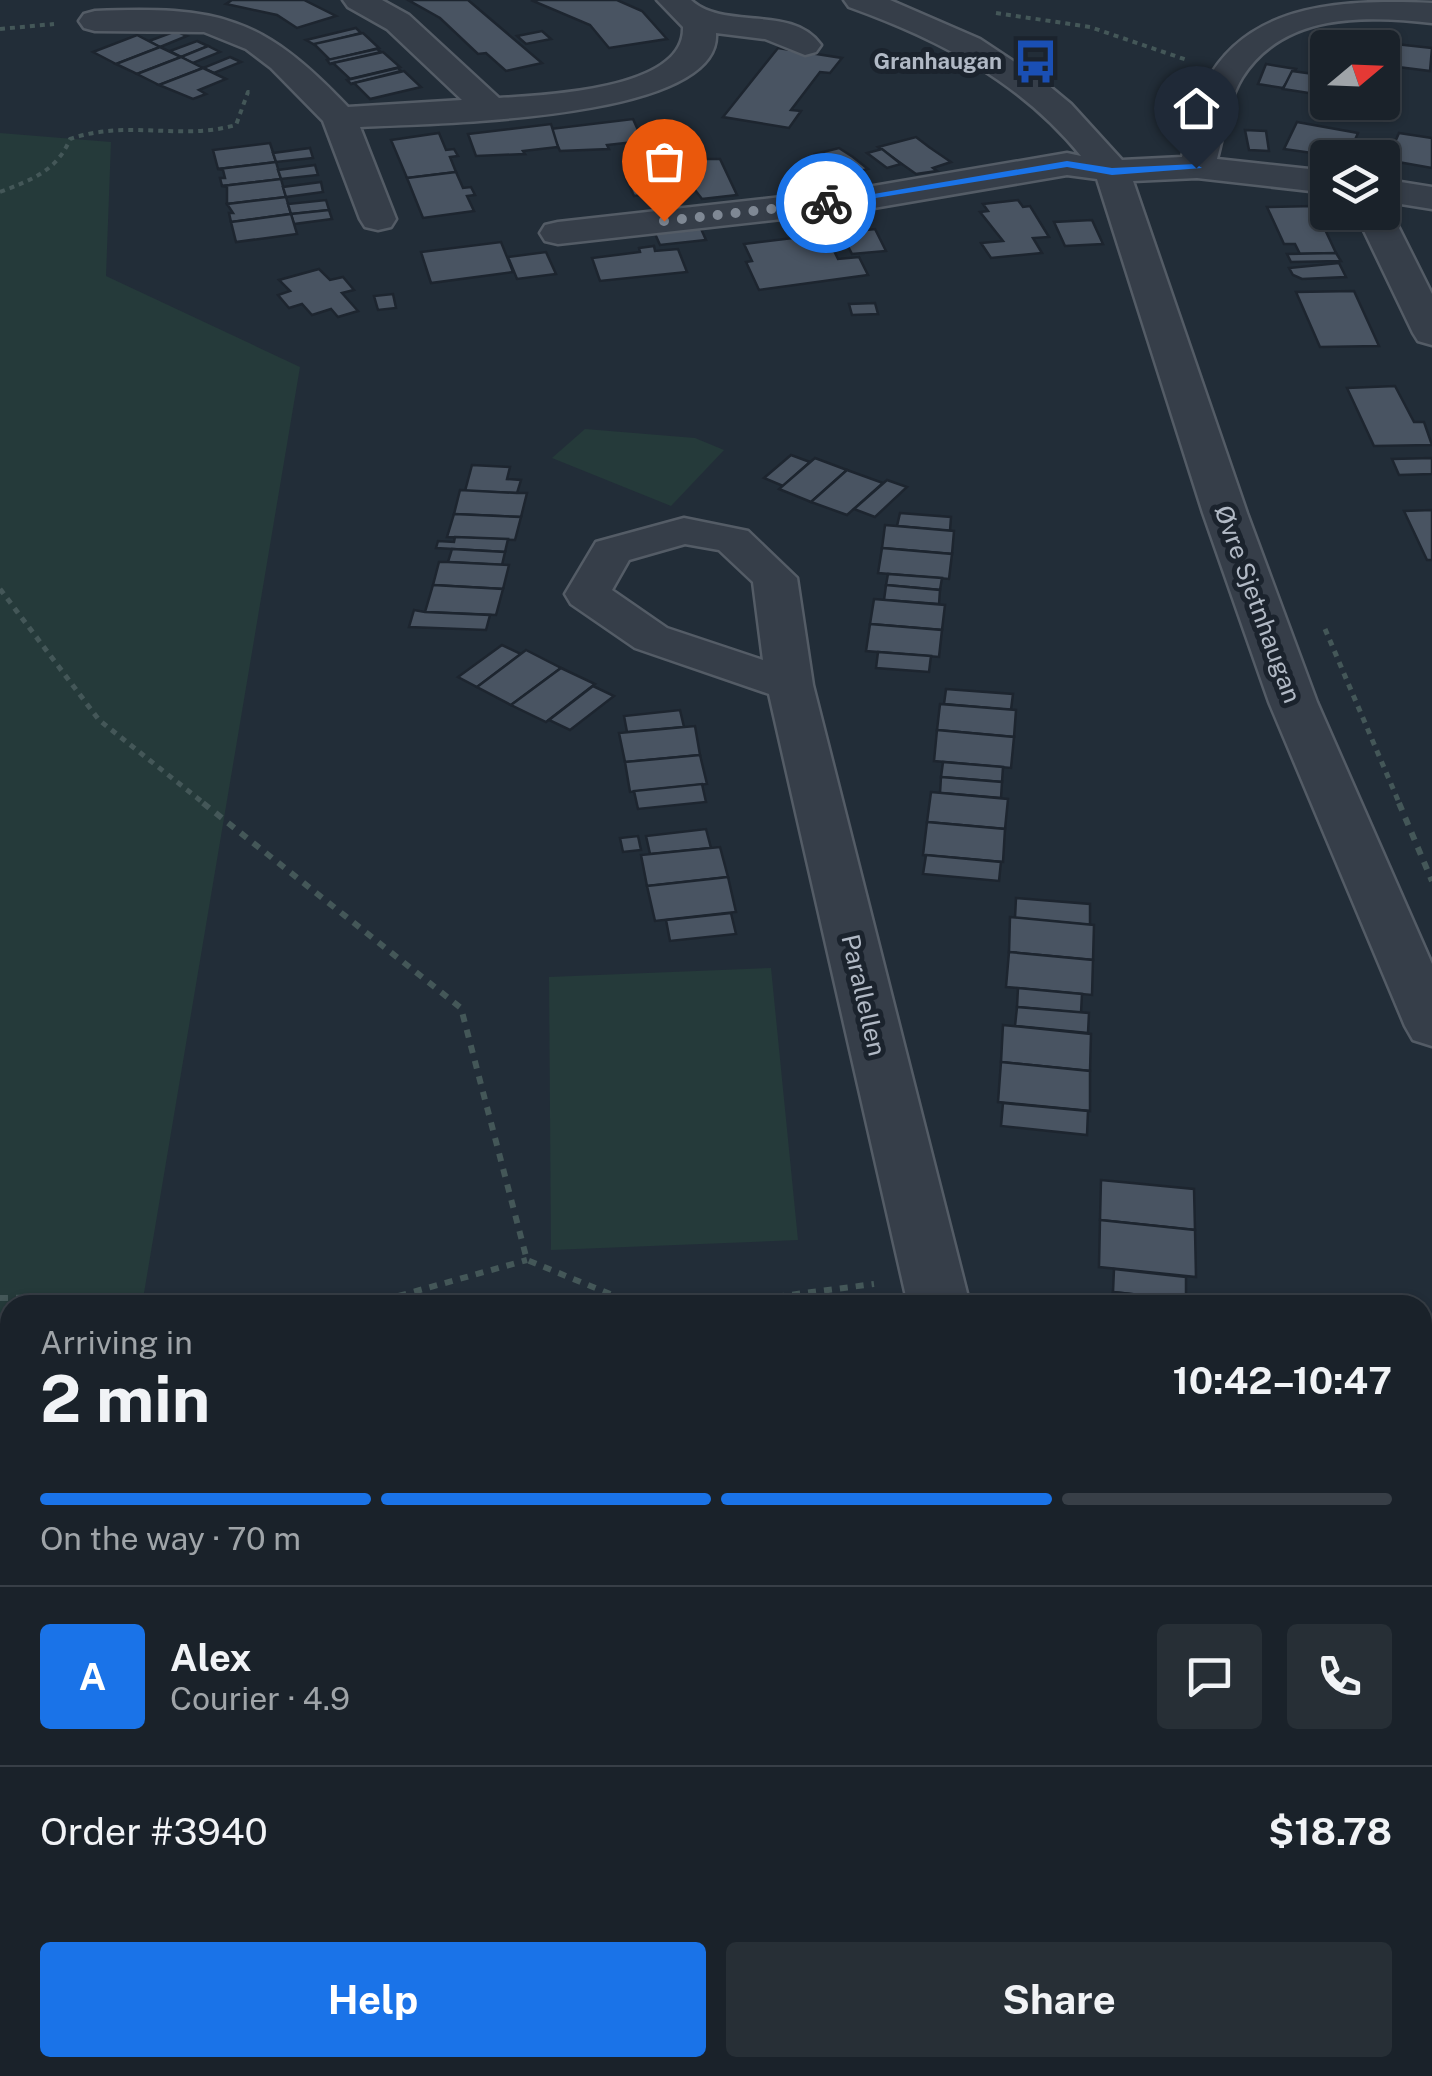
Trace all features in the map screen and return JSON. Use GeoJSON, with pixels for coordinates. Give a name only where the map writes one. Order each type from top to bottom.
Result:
{"type":"FeatureCollection","features":[{"type":"Feature","properties":{"kind":"street"},"geometry":{"type":"LineString","coordinates":[[359,0],[398,22],[489,108]]}},
{"type":"Feature","properties":{"kind":"street","name":"Øvre Sjetnhaugan"},"geometry":{"type":"LineString","coordinates":[[860,0],[955,37],[1034,86],[1088,140],[1112,172],[1225,513],[1293,702],[1432,1026]]}},
{"type":"Feature","properties":{"kind":"street"},"geometry":{"type":"LineString","coordinates":[[1196,168],[1227,74],[1264,34],[1322,6],[1432,13]]}},
{"type":"Feature","properties":{"kind":"street"},"geometry":{"type":"LineString","coordinates":[[339,118],[565,104],[642,87],[682,66],[700,42],[685,11]]}},
{"type":"Feature","properties":{"kind":"street"},"geometry":{"type":"LineString","coordinates":[[685,11],[795,38],[805,45]]}},
{"type":"Feature","properties":{"kind":"street"},"geometry":{"type":"LineString","coordinates":[[95,21],[198,18],[258,40],[303,78],[339,118],[378,220]]}},
{"type":"Feature","properties":{"kind":"street"},"geometry":{"type":"LineString","coordinates":[[558,232],[862,199],[1067,164],[1112,172],[1196,168],[1310,180]]}},
{"type":"Feature","properties":{"kind":"street"},"geometry":{"type":"LineString","coordinates":[[1400,193],[1432,198]]}},
{"type":"Feature","properties":{"kind":"street"},"geometry":{"type":"LineString","coordinates":[[1382,230],[1432,333]]}},
{"type":"Feature","properties":{"kind":"street","name":"Parallellen"},"geometry":{"type":"LineString","coordinates":[[790,685],[936,1292]]}},
{"type":"Feature","properties":{"kind":"path"},"geometry":{"type":"LineString","coordinates":[[983,12],[1090,27],[1227,74]]}},
{"type":"Feature","properties":{"kind":"path"},"geometry":{"type":"LineString","coordinates":[[0,29],[95,21]]}},
{"type":"Feature","properties":{"kind":"path"},"geometry":{"type":"LineString","coordinates":[[0,192],[50,172],[66,152],[70,139],[87,131],[126,124],[215,134],[236,125],[248,92],[274,92],[339,118]]}},
{"type":"Feature","properties":{"kind":"path"},"geometry":{"type":"LineString","coordinates":[[0,590],[99,720],[461,1008],[527,1260]]}},
{"type":"Feature","properties":{"kind":"path"},"geometry":{"type":"LineString","coordinates":[[1323,626],[1432,881]]}},
{"type":"Feature","properties":{"kind":"path"},"geometry":{"type":"LineString","coordinates":[[402,1295],[527,1260],[612,1295]]}},
{"type":"Feature","properties":{"kind":"path"},"geometry":{"type":"LineString","coordinates":[[839,1295],[936,1292]]}},
{"type":"Feature","properties":{"kind":"green space"},"geometry":{"type":"Polygon","coordinates":[[[0,133],[111,142],[106,276],[300,367],[144,1295],[0,1295],[0,133]]]}},
{"type":"Feature","properties":{"kind":"green space"},"geometry":{"type":"Polygon","coordinates":[[[585,429],[695,438],[724,450],[671,506],[552,458],[585,429]]]}},
{"type":"Feature","properties":{"kind":"green space"},"geometry":{"type":"Polygon","coordinates":[[[771,968],[798,1240],[551,1250],[549,977],[771,968]]]}},
{"type":"Feature","properties":{"kind":"building"},"geometry":{"type":"Polygon","coordinates":[[[232,0],[304,0],[336,16],[297,28],[277,15],[226,4],[232,0]]]}},
{"type":"Feature","properties":{"kind":"building"},"geometry":{"type":"Polygon","coordinates":[[[408,0],[468,0],[542,63],[506,71],[486,53],[478,54],[440,18],[408,0]]]}},
{"type":"Feature","properties":{"kind":"building"},"geometry":{"type":"Polygon","coordinates":[[[531,0],[617,0],[642,11],[667,39],[609,48],[590,25],[531,0]]]}},
{"type":"Feature","properties":{"kind":"building"},"geometry":{"type":"Polygon","coordinates":[[[356,28],[361,33],[315,45],[306,40],[356,28]]]}},
{"type":"Feature","properties":{"kind":"building"},"geometry":{"type":"Polygon","coordinates":[[[176,31],[187,36],[160,47],[149,41],[176,31]]]}},
{"type":"Feature","properties":{"kind":"building"},"geometry":{"type":"Polygon","coordinates":[[[542,31],[551,39],[526,44],[517,36],[542,31]]]}},
{"type":"Feature","properties":{"kind":"building"},"geometry":{"type":"Polygon","coordinates":[[[363,33],[379,48],[330,60],[314,44],[363,33]]]}},
{"type":"Feature","properties":{"kind":"building"},"geometry":{"type":"Polygon","coordinates":[[[137,35],[160,47],[116,64],[93,52],[137,35]]]}},
{"type":"Feature","properties":{"kind":"building"},"geometry":{"type":"Polygon","coordinates":[[[197,41],[208,46],[181,57],[170,51],[197,41]]]}},
{"type":"Feature","properties":{"kind":"building"},"geometry":{"type":"Polygon","coordinates":[[[1400,45],[1432,48],[1430,71],[1400,67],[1400,45]]]}},
{"type":"Feature","properties":{"kind":"building"},"geometry":{"type":"Polygon","coordinates":[[[208,46],[220,52],[193,63],[181,57],[208,46]]]}},
{"type":"Feature","properties":{"kind":"building"},"geometry":{"type":"Polygon","coordinates":[[[160,47],[181,57],[137,74],[116,64],[160,47]]]}},
{"type":"Feature","properties":{"kind":"building"},"geometry":{"type":"Polygon","coordinates":[[[778,48],[842,58],[830,73],[820,72],[791,110],[801,111],[789,128],[723,117],[778,48]]]}},
{"type":"Feature","properties":{"kind":"building"},"geometry":{"type":"Polygon","coordinates":[[[377,49],[381,52],[330,64],[327,60],[377,49]]]}},
{"type":"Feature","properties":{"kind":"building"},"geometry":{"type":"Polygon","coordinates":[[[383,52],[400,67],[350,79],[333,63],[383,52]]]}},
{"type":"Feature","properties":{"kind":"building"},"geometry":{"type":"Polygon","coordinates":[[[181,57],[203,68],[159,85],[137,74],[181,57]]]}},
{"type":"Feature","properties":{"kind":"building"},"geometry":{"type":"Polygon","coordinates":[[[230,57],[241,62],[214,73],[203,68],[230,57]]]}},
{"type":"Feature","properties":{"kind":"building"},"geometry":{"type":"Polygon","coordinates":[[[1266,64],[1296,69],[1283,88],[1258,84],[1266,64]]]}},
{"type":"Feature","properties":{"kind":"building"},"geometry":{"type":"Polygon","coordinates":[[[203,68],[226,79],[199,90],[206,94],[193,99],[159,85],[203,68]]]}},
{"type":"Feature","properties":{"kind":"building"},"geometry":{"type":"Polygon","coordinates":[[[398,68],[401,71],[351,84],[347,80],[398,68]]]}},
{"type":"Feature","properties":{"kind":"building"},"geometry":{"type":"Polygon","coordinates":[[[404,71],[421,87],[370,99],[354,83],[404,71]]]}},
{"type":"Feature","properties":{"kind":"building"},"geometry":{"type":"Polygon","coordinates":[[[1292,71],[1310,74],[1310,93],[1283,89],[1292,71]]]}},
{"type":"Feature","properties":{"kind":"building"},"geometry":{"type":"Polygon","coordinates":[[[633,119],[643,141],[607,145],[609,149],[560,151],[550,129],[633,119]]]}},
{"type":"Feature","properties":{"kind":"building"},"geometry":{"type":"Polygon","coordinates":[[[1297,122],[1358,133],[1355,140],[1310,140],[1310,153],[1284,149],[1297,122]]]}},
{"type":"Feature","properties":{"kind":"building"},"geometry":{"type":"Polygon","coordinates":[[[551,124],[558,147],[523,151],[525,154],[476,156],[468,134],[551,124]]]}},
{"type":"Feature","properties":{"kind":"building"},"geometry":{"type":"Polygon","coordinates":[[[1245,130],[1266,131],[1269,151],[1249,150],[1245,130]]]}},
{"type":"Feature","properties":{"kind":"building"},"geometry":{"type":"Polygon","coordinates":[[[439,133],[446,150],[454,149],[458,156],[450,157],[456,172],[407,178],[391,140],[439,133]]]}},
{"type":"Feature","properties":{"kind":"building"},"geometry":{"type":"Polygon","coordinates":[[[1399,133],[1432,138],[1432,168],[1400,162],[1400,140],[1396,140],[1399,133]]]}},
{"type":"Feature","properties":{"kind":"building"},"geometry":{"type":"Polygon","coordinates":[[[916,137],[951,162],[933,168],[937,171],[916,174],[878,147],[916,137]]]}},
{"type":"Feature","properties":{"kind":"building"},"geometry":{"type":"Polygon","coordinates":[[[270,143],[276,162],[218,169],[213,150],[270,143]]]}},
{"type":"Feature","properties":{"kind":"building"},"geometry":{"type":"Polygon","coordinates":[[[310,148],[313,158],[276,162],[273,153],[310,148]]]}},
{"type":"Feature","properties":{"kind":"building"},"geometry":{"type":"Polygon","coordinates":[[[839,148],[868,169],[837,177],[815,154],[839,148]]]}},
{"type":"Feature","properties":{"kind":"building"},"geometry":{"type":"Polygon","coordinates":[[[882,149],[901,164],[887,168],[867,153],[882,149]]]}},
{"type":"Feature","properties":{"kind":"building"},"geometry":{"type":"Polygon","coordinates":[[[720,159],[737,195],[702,199],[695,190],[634,196],[625,176],[675,170],[670,161],[720,159]]]}},
{"type":"Feature","properties":{"kind":"building"},"geometry":{"type":"Polygon","coordinates":[[[276,162],[281,179],[222,186],[220,178],[225,178],[223,170],[218,169],[276,162]]]}},
{"type":"Feature","properties":{"kind":"building"},"geometry":{"type":"Polygon","coordinates":[[[315,165],[318,175],[281,179],[278,170],[315,165]]]}},
{"type":"Feature","properties":{"kind":"building"},"geometry":{"type":"Polygon","coordinates":[[[456,172],[463,188],[471,187],[475,195],[467,196],[474,211],[423,218],[407,178],[456,172]]]}},
{"type":"Feature","properties":{"kind":"building"},"geometry":{"type":"Polygon","coordinates":[[[281,179],[286,197],[227,204],[227,187],[222,186],[281,179]]]}},
{"type":"Feature","properties":{"kind":"building"},"geometry":{"type":"Polygon","coordinates":[[[321,182],[323,192],[286,197],[283,187],[321,182]]]}},
{"type":"Feature","properties":{"kind":"building"},"geometry":{"type":"Polygon","coordinates":[[[286,197],[291,214],[231,222],[229,213],[233,213],[227,204],[286,197]]]}},
{"type":"Feature","properties":{"kind":"building"},"geometry":{"type":"Polygon","coordinates":[[[326,200],[329,210],[291,214],[288,204],[326,200]]]}},
{"type":"Feature","properties":{"kind":"building"},"geometry":{"type":"Polygon","coordinates":[[[1018,200],[1023,207],[1030,206],[1049,237],[1033,238],[1042,253],[991,258],[981,243],[1003,241],[980,212],[988,211],[983,204],[1018,200]]]}},
{"type":"Feature","properties":{"kind":"building"},"geometry":{"type":"Polygon","coordinates":[[[1310,206],[1310,230],[1325,230],[1336,253],[1300,254],[1295,244],[1284,244],[1267,207],[1310,206]]]}},
{"type":"Feature","properties":{"kind":"building"},"geometry":{"type":"Polygon","coordinates":[[[329,210],[332,219],[294,224],[291,214],[329,210]]]}},
{"type":"Feature","properties":{"kind":"building"},"geometry":{"type":"Polygon","coordinates":[[[291,214],[297,234],[236,242],[231,222],[291,214]]]}},
{"type":"Feature","properties":{"kind":"building"},"geometry":{"type":"Polygon","coordinates":[[[1092,220],[1103,244],[1065,246],[1054,222],[1092,220]]]}},
{"type":"Feature","properties":{"kind":"building"},"geometry":{"type":"Polygon","coordinates":[[[698,222],[706,240],[660,245],[652,227],[698,222]]]}},
{"type":"Feature","properties":{"kind":"building"},"geometry":{"type":"Polygon","coordinates":[[[875,229],[886,251],[852,254],[841,233],[875,229]]]}},
{"type":"Feature","properties":{"kind":"building"},"geometry":{"type":"Polygon","coordinates":[[[826,234],[838,259],[859,257],[868,275],[759,290],[746,262],[752,261],[744,244],[826,234]]]}},
{"type":"Feature","properties":{"kind":"building"},"geometry":{"type":"Polygon","coordinates":[[[501,242],[513,272],[431,283],[421,252],[501,242]]]}},
{"type":"Feature","properties":{"kind":"building"},"geometry":{"type":"Polygon","coordinates":[[[654,246],[655,251],[678,249],[687,272],[600,281],[592,258],[640,252],[639,248],[654,246]]]}},
{"type":"Feature","properties":{"kind":"building"},"geometry":{"type":"Polygon","coordinates":[[[546,252],[556,274],[517,279],[508,257],[546,252]]]}},
{"type":"Feature","properties":{"kind":"building"},"geometry":{"type":"Polygon","coordinates":[[[1336,253],[1341,261],[1291,262],[1287,254],[1336,253]]]}},
{"type":"Feature","properties":{"kind":"building"},"geometry":{"type":"Polygon","coordinates":[[[1339,263],[1346,277],[1302,279],[1289,268],[1339,263]]]}},
{"type":"Feature","properties":{"kind":"building"},"geometry":{"type":"Polygon","coordinates":[[[319,269],[330,280],[343,277],[354,290],[342,293],[358,311],[338,317],[331,309],[312,315],[302,304],[289,308],[278,295],[290,291],[279,280],[319,269]]]}},
{"type":"Feature","properties":{"kind":"building"},"geometry":{"type":"Polygon","coordinates":[[[1354,291],[1379,346],[1320,347],[1296,292],[1354,291]]]}},
{"type":"Feature","properties":{"kind":"building"},"geometry":{"type":"Polygon","coordinates":[[[393,294],[396,308],[378,310],[374,296],[393,294]]]}},
{"type":"Feature","properties":{"kind":"building"},"geometry":{"type":"Polygon","coordinates":[[[875,303],[878,314],[852,315],[849,304],[875,303]]]}},
{"type":"Feature","properties":{"kind":"building"},"geometry":{"type":"Polygon","coordinates":[[[1395,386],[1414,422],[1424,422],[1432,445],[1374,446],[1347,388],[1395,386]]]}},
{"type":"Feature","properties":{"kind":"building"},"geometry":{"type":"Polygon","coordinates":[[[791,455],[810,462],[783,486],[764,478],[791,455]]]}},
{"type":"Feature","properties":{"kind":"building"},"geometry":{"type":"Polygon","coordinates":[[[815,458],[847,470],[811,502],[779,489],[815,458]]]}},
{"type":"Feature","properties":{"kind":"building"},"geometry":{"type":"Polygon","coordinates":[[[1432,458],[1432,474],[1399,475],[1392,459],[1432,458]]]}},
{"type":"Feature","properties":{"kind":"building"},"geometry":{"type":"Polygon","coordinates":[[[472,465],[510,467],[507,479],[521,480],[517,493],[465,491],[472,465]]]}},
{"type":"Feature","properties":{"kind":"building"},"geometry":{"type":"Polygon","coordinates":[[[847,470],[883,483],[847,515],[811,502],[847,470]]]}},
{"type":"Feature","properties":{"kind":"building"},"geometry":{"type":"Polygon","coordinates":[[[887,480],[907,487],[875,517],[854,509],[887,480]]]}},
{"type":"Feature","properties":{"kind":"building"},"geometry":{"type":"Polygon","coordinates":[[[460,490],[527,493],[521,517],[454,514],[460,490]]]}},
{"type":"Feature","properties":{"kind":"building"},"geometry":{"type":"Polygon","coordinates":[[[1432,510],[1432,560],[1427,560],[1404,511],[1432,510]]]}},
{"type":"Feature","properties":{"kind":"building"},"geometry":{"type":"Polygon","coordinates":[[[900,513],[951,517],[950,531],[897,526],[900,513]]]}},
{"type":"Feature","properties":{"kind":"building"},"geometry":{"type":"Polygon","coordinates":[[[454,514],[521,517],[515,540],[447,537],[454,514]]]}},
{"type":"Feature","properties":{"kind":"building"},"geometry":{"type":"Polygon","coordinates":[[[885,525],[954,531],[952,554],[882,548],[885,525]]]}},
{"type":"Feature","properties":{"kind":"building"},"geometry":{"type":"Polygon","coordinates":[[[455,537],[508,539],[505,552],[436,548],[438,541],[454,542],[455,537]]]}},
{"type":"Feature","properties":{"kind":"building"},"geometry":{"type":"Polygon","coordinates":[[[882,548],[952,554],[949,579],[878,573],[882,548]]]}},
{"type":"Feature","properties":{"kind":"building"},"geometry":{"type":"Polygon","coordinates":[[[452,549],[505,552],[502,565],[448,562],[452,549]]]}},
{"type":"Feature","properties":{"kind":"building"},"geometry":{"type":"Polygon","coordinates":[[[439,562],[509,565],[503,589],[433,585],[439,562]]]}},
{"type":"Feature","properties":{"kind":"building"},"geometry":{"type":"Polygon","coordinates":[[[888,574],[942,578],[940,590],[886,585],[888,574]]]}},
{"type":"Feature","properties":{"kind":"building"},"geometry":{"type":"Polygon","coordinates":[[[433,585],[503,589],[496,615],[425,612],[433,585]]]}},
{"type":"Feature","properties":{"kind":"building"},"geometry":{"type":"Polygon","coordinates":[[[886,585],[940,590],[939,604],[884,600],[886,585]]]}},
{"type":"Feature","properties":{"kind":"building"},"geometry":{"type":"Polygon","coordinates":[[[874,599],[945,605],[942,630],[870,624],[874,599]]]}},
{"type":"Feature","properties":{"kind":"building"},"geometry":{"type":"Polygon","coordinates":[[[414,610],[490,615],[486,630],[409,627],[414,610]]]}},
{"type":"Feature","properties":{"kind":"building"},"geometry":{"type":"Polygon","coordinates":[[[870,624],[942,630],[939,657],[866,651],[870,624]]]}},
{"type":"Feature","properties":{"kind":"building"},"geometry":{"type":"Polygon","coordinates":[[[502,645],[521,654],[477,687],[458,677],[502,645]]]}},
{"type":"Feature","properties":{"kind":"building"},"geometry":{"type":"Polygon","coordinates":[[[526,650],[561,668],[511,705],[477,687],[526,650]]]}},
{"type":"Feature","properties":{"kind":"building"},"geometry":{"type":"Polygon","coordinates":[[[878,652],[931,656],[929,672],[876,668],[878,652]]]}},
{"type":"Feature","properties":{"kind":"building"},"geometry":{"type":"Polygon","coordinates":[[[561,668],[595,684],[546,722],[511,705],[561,668]]]}},
{"type":"Feature","properties":{"kind":"building"},"geometry":{"type":"Polygon","coordinates":[[[593,686],[614,696],[570,730],[549,720],[593,686]]]}},
{"type":"Feature","properties":{"kind":"building"},"geometry":{"type":"Polygon","coordinates":[[[946,689],[1013,694],[1011,710],[944,704],[946,689]]]}},
{"type":"Feature","properties":{"kind":"building"},"geometry":{"type":"Polygon","coordinates":[[[940,704],[1016,710],[1014,737],[937,730],[940,704]]]}},
{"type":"Feature","properties":{"kind":"building"},"geometry":{"type":"Polygon","coordinates":[[[680,710],[684,727],[627,732],[624,716],[680,710]]]}},
{"type":"Feature","properties":{"kind":"building"},"geometry":{"type":"Polygon","coordinates":[[[695,726],[700,755],[625,762],[619,733],[695,726]]]}},
{"type":"Feature","properties":{"kind":"building"},"geometry":{"type":"Polygon","coordinates":[[[937,730],[1014,737],[1011,768],[934,761],[937,730]]]}},
{"type":"Feature","properties":{"kind":"building"},"geometry":{"type":"Polygon","coordinates":[[[700,755],[707,784],[630,792],[625,762],[700,755]]]}},
{"type":"Feature","properties":{"kind":"building"},"geometry":{"type":"Polygon","coordinates":[[[943,762],[1003,767],[1002,782],[941,777],[943,762]]]}},
{"type":"Feature","properties":{"kind":"building"},"geometry":{"type":"Polygon","coordinates":[[[941,777],[1002,782],[1001,798],[940,793],[941,777]]]}},
{"type":"Feature","properties":{"kind":"building"},"geometry":{"type":"Polygon","coordinates":[[[702,784],[706,802],[638,809],[634,791],[702,784]]]}},
{"type":"Feature","properties":{"kind":"building"},"geometry":{"type":"Polygon","coordinates":[[[931,792],[1008,799],[1005,829],[927,822],[931,792]]]}},
{"type":"Feature","properties":{"kind":"building"},"geometry":{"type":"Polygon","coordinates":[[[927,822],[1005,829],[1003,862],[923,855],[927,822]]]}},
{"type":"Feature","properties":{"kind":"building"},"geometry":{"type":"Polygon","coordinates":[[[706,829],[711,848],[650,854],[646,836],[706,829]]]}},
{"type":"Feature","properties":{"kind":"building"},"geometry":{"type":"Polygon","coordinates":[[[638,836],[641,850],[623,852],[620,838],[638,836]]]}},
{"type":"Feature","properties":{"kind":"building"},"geometry":{"type":"Polygon","coordinates":[[[720,847],[728,877],[647,886],[641,855],[720,847]]]}},
{"type":"Feature","properties":{"kind":"building"},"geometry":{"type":"Polygon","coordinates":[[[926,855],[1001,862],[999,881],[923,874],[926,855]]]}},
{"type":"Feature","properties":{"kind":"building"},"geometry":{"type":"Polygon","coordinates":[[[728,877],[736,912],[655,921],[647,886],[728,877]]]}},
{"type":"Feature","properties":{"kind":"building"},"geometry":{"type":"Polygon","coordinates":[[[1016,898],[1090,904],[1090,925],[1015,918],[1016,898]]]}},
{"type":"Feature","properties":{"kind":"building"},"geometry":{"type":"Polygon","coordinates":[[[731,913],[736,934],[670,941],[666,920],[731,913]]]}},
{"type":"Feature","properties":{"kind":"building"},"geometry":{"type":"Polygon","coordinates":[[[1010,917],[1094,925],[1093,960],[1009,952],[1010,917]]]}},
{"type":"Feature","properties":{"kind":"building"},"geometry":{"type":"Polygon","coordinates":[[[1009,952],[1093,960],[1092,995],[1006,987],[1009,952]]]}},
{"type":"Feature","properties":{"kind":"building"},"geometry":{"type":"Polygon","coordinates":[[[1018,988],[1082,994],[1081,1013],[1017,1007],[1018,988]]]}},
{"type":"Feature","properties":{"kind":"building"},"geometry":{"type":"Polygon","coordinates":[[[1017,1007],[1089,1013],[1088,1033],[1015,1026],[1017,1007]]]}},
{"type":"Feature","properties":{"kind":"building"},"geometry":{"type":"Polygon","coordinates":[[[1003,1025],[1091,1034],[1090,1071],[1001,1062],[1003,1025]]]}},
{"type":"Feature","properties":{"kind":"building"},"geometry":{"type":"Polygon","coordinates":[[[1001,1062],[1090,1071],[1090,1111],[998,1102],[1001,1062]]]}},
{"type":"Feature","properties":{"kind":"building"},"geometry":{"type":"Polygon","coordinates":[[[1003,1103],[1088,1111],[1087,1135],[1001,1126],[1003,1103]]]}},
{"type":"Feature","properties":{"kind":"building"},"geometry":{"type":"Polygon","coordinates":[[[1101,1180],[1194,1189],[1195,1230],[1100,1220],[1101,1180]]]}},
{"type":"Feature","properties":{"kind":"building"},"geometry":{"type":"Polygon","coordinates":[[[1100,1220],[1195,1230],[1196,1277],[1099,1267],[1100,1220]]]}},
{"type":"Feature","properties":{"kind":"building"},"geometry":{"type":"Polygon","coordinates":[[[1114,1269],[1186,1277],[1186,1295],[1113,1292],[1114,1269]]]}},
{"type":"Feature","properties":{"kind":"way so far"},"geometry":{"type":"LineString","coordinates":[[664,221],[826,203]]}},
{"type":"Feature","properties":{"kind":"place","name":"Granhaugan"},"geometry":{"type":"Point","coordinates":[1035,61]}},
{"type":"Feature","properties":{"kind":"route"},"geometry":{"type":"LineString","coordinates":[[826,203],[1067,164],[1112,172],[1196,168]]}}]}
